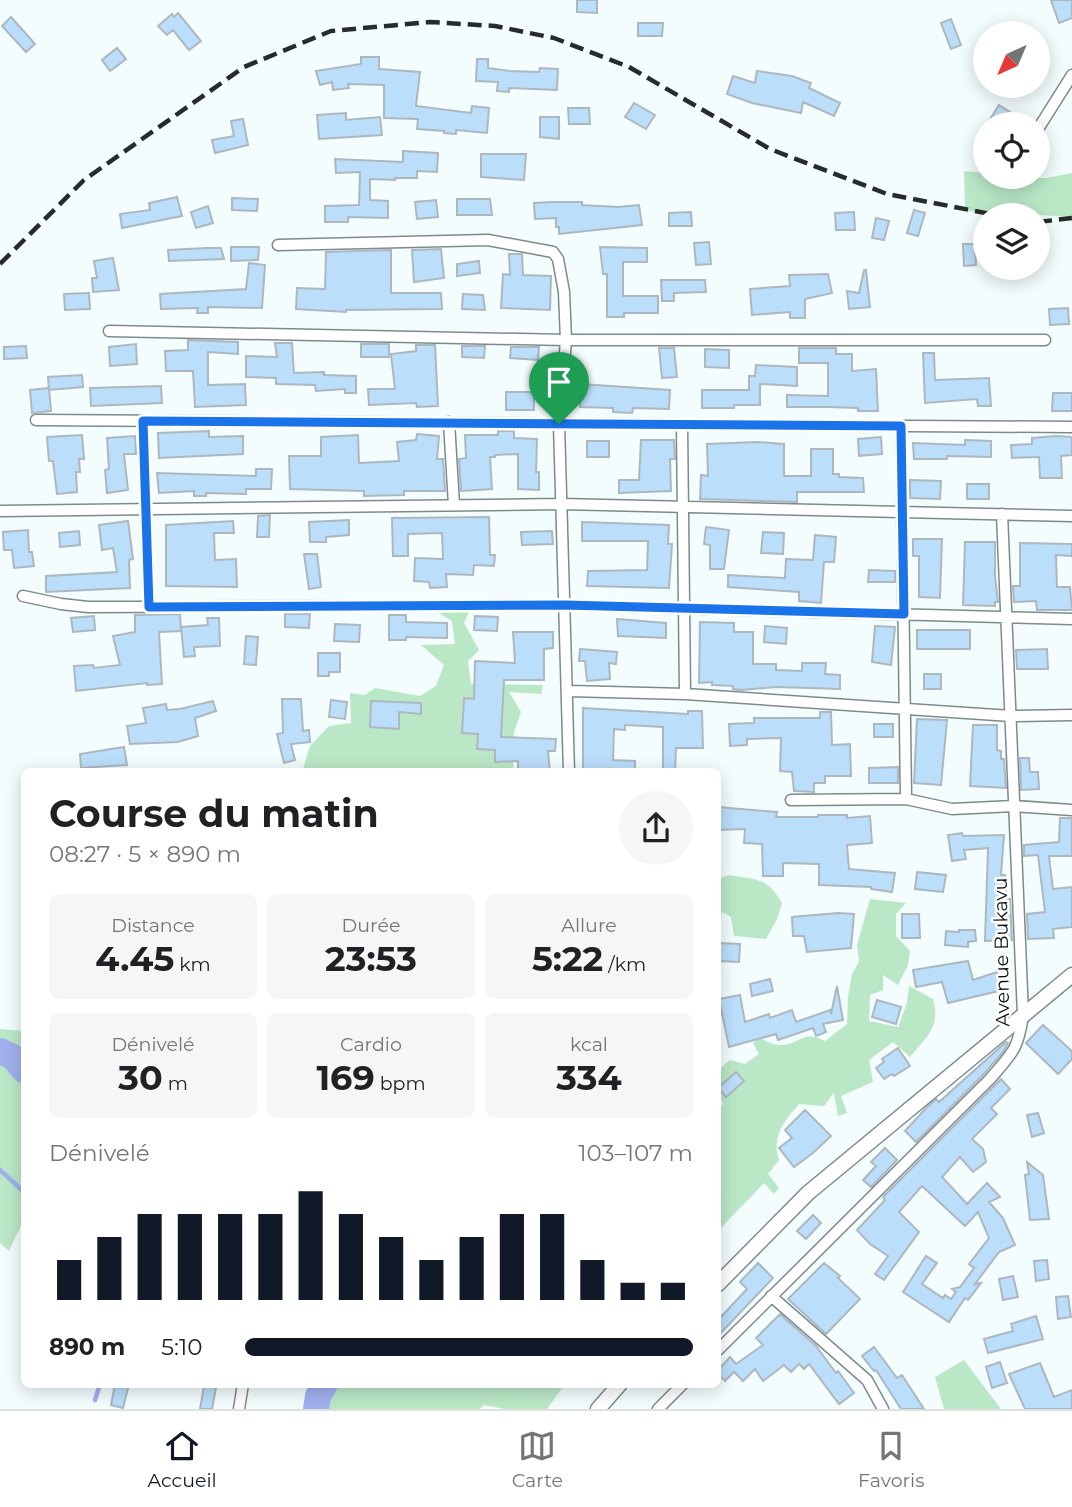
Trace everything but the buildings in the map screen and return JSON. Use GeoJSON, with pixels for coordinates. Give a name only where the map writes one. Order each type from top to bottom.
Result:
{"type":"FeatureCollection","features":[{"type":"Feature","properties":{"kind":"street"},"geometry":{"type":"LineString","coordinates":[[1049,112],[1072,75]]}},
{"type":"Feature","properties":{"kind":"street"},"geometry":{"type":"LineString","coordinates":[[278,244],[488,240],[552,252],[558,259],[565,292],[566,340],[559,424],[569,691],[569,768]]}},
{"type":"Feature","properties":{"kind":"street"},"geometry":{"type":"LineString","coordinates":[[109,331],[566,340],[1045,340]]}},
{"type":"Feature","properties":{"kind":"street"},"geometry":{"type":"LineString","coordinates":[[36,420],[1072,427]]}},
{"type":"Feature","properties":{"kind":"street"},"geometry":{"type":"LineString","coordinates":[[143,421],[149,607]]}},
{"type":"Feature","properties":{"kind":"street"},"geometry":{"type":"LineString","coordinates":[[449,422],[454,505]]}},
{"type":"Feature","properties":{"kind":"street"},"geometry":{"type":"LineString","coordinates":[[682,425],[685,694]]}},
{"type":"Feature","properties":{"kind":"street"},"geometry":{"type":"LineString","coordinates":[[901,426],[906,799]]}},
{"type":"Feature","properties":{"kind":"street"},"geometry":{"type":"LineString","coordinates":[[0,511],[561,504],[1072,516]]}},
{"type":"Feature","properties":{"kind":"street","name":"Avenue Bukavu"},"geometry":{"type":"LineString","coordinates":[[721,1347],[990,1079],[1019,1042],[1023,1015],[1002,514]]}},
{"type":"Feature","properties":{"kind":"street"},"geometry":{"type":"LineString","coordinates":[[23,596],[88,607],[565,605],[1072,619]]}},
{"type":"Feature","properties":{"kind":"street"},"geometry":{"type":"LineString","coordinates":[[569,691],[685,694],[1011,716],[1072,715]]}},
{"type":"Feature","properties":{"kind":"street"},"geometry":{"type":"LineString","coordinates":[[791,800],[906,799],[952,809],[1014,806],[1072,810]]}},
{"type":"Feature","properties":{"kind":"street"},"geometry":{"type":"LineString","coordinates":[[721,1281],[808,1193],[1072,975]]}},
{"type":"Feature","properties":{"kind":"street"},"geometry":{"type":"LineString","coordinates":[[771,1296],[867,1380],[883,1409]]}},
{"type":"Feature","properties":{"kind":"street"},"geometry":{"type":"LineString","coordinates":[[239,1409],[242,1388]]}},
{"type":"Feature","properties":{"kind":"street"},"geometry":{"type":"LineString","coordinates":[[598,1409],[616,1388]]}},
{"type":"Feature","properties":{"kind":"street"},"geometry":{"type":"LineString","coordinates":[[658,1409],[679,1388]]}},
{"type":"Feature","properties":{"kind":"green space"},"geometry":{"type":"Polygon","coordinates":[[[964,171],[973,172],[973,189],[1050,189],[1050,177],[1072,173],[1072,217],[1050,216],[1050,203],[973,203],[973,211],[965,211],[964,171]]]}},
{"type":"Feature","properties":{"kind":"green space"},"geometry":{"type":"Polygon","coordinates":[[[437,612],[469,612],[464,623],[479,650],[468,661],[471,684],[543,685],[541,694],[509,692],[521,712],[514,732],[513,768],[303,768],[310,746],[329,726],[351,723],[350,693],[365,695],[375,688],[420,696],[436,686],[444,665],[421,645],[455,644],[452,621],[437,612]]]}},
{"type":"Feature","properties":{"kind":"green space"},"geometry":{"type":"Polygon","coordinates":[[[729,875],[754,879],[766,884],[777,895],[782,903],[766,939],[734,936],[731,917],[722,912],[721,917],[721,878],[729,875]]]}},
{"type":"Feature","properties":{"kind":"green space"},"geometry":{"type":"Polygon","coordinates":[[[870,899],[906,903],[896,914],[896,936],[910,951],[908,965],[898,985],[883,975],[883,990],[870,995],[869,1021],[898,1027],[907,1003],[909,986],[933,999],[935,1017],[931,1031],[910,1057],[893,1042],[869,1060],[873,1082],[841,1096],[847,1113],[838,1116],[834,1093],[824,1106],[799,1104],[780,1130],[777,1144],[779,1160],[768,1174],[779,1188],[774,1194],[764,1183],[721,1228],[721,1068],[730,1060],[745,1064],[759,1054],[753,1043],[759,1037],[772,1044],[781,1045],[806,1037],[825,1041],[847,1024],[852,974],[859,962],[857,945],[870,899]]]}},
{"type":"Feature","properties":{"kind":"green space"},"geometry":{"type":"Polygon","coordinates":[[[0,1029],[21,1031],[21,1225],[9,1251],[0,1243],[0,1029]]]}},
{"type":"Feature","properties":{"kind":"green space"},"geometry":{"type":"Polygon","coordinates":[[[964,1360],[1001,1409],[944,1409],[935,1377],[964,1360]]]}},
{"type":"Feature","properties":{"kind":"green space"},"geometry":{"type":"Polygon","coordinates":[[[317,1388],[562,1388],[547,1409],[505,1409],[484,1405],[480,1409],[304,1409],[317,1388]]]}},
{"type":"Feature","properties":{"kind":"waterway"},"geometry":{"type":"LineString","coordinates":[[0,1051],[13,1057],[21,1066]]}},
{"type":"Feature","properties":{"kind":"waterway"},"geometry":{"type":"LineString","coordinates":[[0,1170],[21,1189]]}},
{"type":"Feature","properties":{"kind":"waterway"},"geometry":{"type":"LineString","coordinates":[[95,1400],[99,1388]]}},
{"type":"Feature","properties":{"kind":"waterway"},"geometry":{"type":"LineString","coordinates":[[316,1409],[323,1388]]}},
{"type":"Feature","properties":{"kind":"railway"},"geometry":{"type":"LineString","coordinates":[[0,264],[84,180],[244,67],[331,31],[430,22],[495,26],[554,38],[629,67],[770,149],[887,194],[973,211]]}},
{"type":"Feature","properties":{"kind":"railway"},"geometry":{"type":"LineString","coordinates":[[1050,221],[1072,218]]}},
{"type":"Feature","properties":{"kind":"route"},"geometry":{"type":"LineString","coordinates":[[143,421],[559,424],[901,426],[904,614],[565,605],[149,607],[143,421]]}}]}
